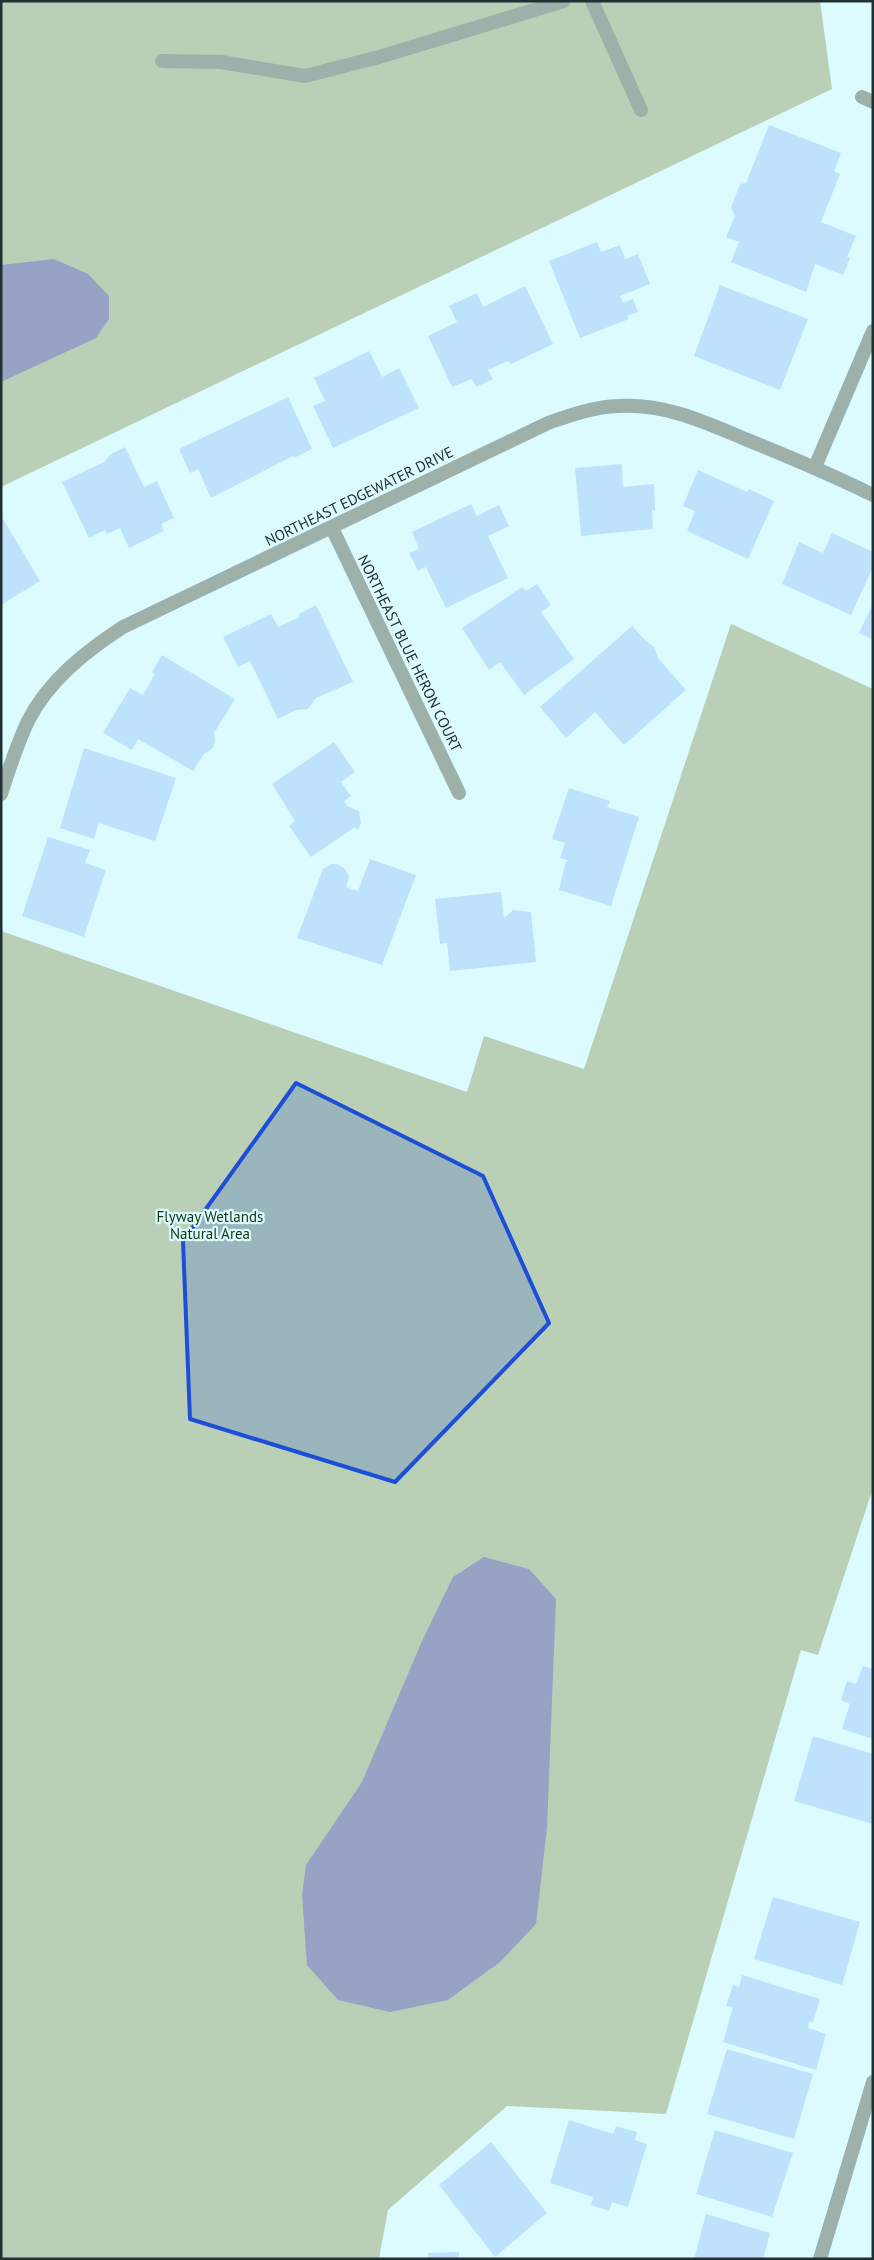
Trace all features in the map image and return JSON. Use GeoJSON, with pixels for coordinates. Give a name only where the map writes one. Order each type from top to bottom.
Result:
{"type":"FeatureCollection","features":[{"type":"Feature","properties":{"kind":"street"},"geometry":{"type":"LineString","coordinates":[[162,61],[222,62],[305,76],[380,57],[564,1]]}},
{"type":"Feature","properties":{"kind":"street"},"geometry":{"type":"LineString","coordinates":[[592,1],[640,110]]}},
{"type":"Feature","properties":{"kind":"street"},"geometry":{"type":"LineString","coordinates":[[815,467],[873,331]]}},
{"type":"Feature","properties":{"kind":"street","name":"NORTHEAST EDGEWATER DRIVE"},"geometry":{"type":"LineString","coordinates":[[1,794],[29,721],[42,699],[57,681],[93,646],[123,627],[548,423],[590,409],[620,406],[660,408],[679,413],[815,467],[873,495]]}},
{"type":"Feature","properties":{"kind":"street","name":"NORTHEAST BLUE HERON COURT"},"geometry":{"type":"LineString","coordinates":[[332,528],[459,792]]}},
{"type":"Feature","properties":{"kind":"street"},"geometry":{"type":"LineString","coordinates":[[820,2259],[873,2082]]}},
{"type":"Feature","properties":{"kind":"highlighted area"},"geometry":{"type":"Polygon","coordinates":[[[296,1083],[483,1176],[549,1323],[395,1482],[190,1419],[183,1241],[296,1083]]]}},
{"type":"Feature","properties":{"kind":"green space"},"geometry":{"type":"Polygon","coordinates":[[[1,1],[820,1],[832,89],[1,487],[1,1]]]}},
{"type":"Feature","properties":{"kind":"green space","name":"Flyway Wetlands Natural Area"},"geometry":{"type":"Polygon","coordinates":[[[731,624],[873,689],[873,1488],[818,1655],[801,1650],[666,2114],[507,2106],[388,2210],[379,2259],[1,2259],[1,931],[467,1092],[484,1036],[584,1069],[731,624]]]}},
{"type":"Feature","properties":{"kind":"water"},"geometry":{"type":"Polygon","coordinates":[[[54,259],[88,274],[109,296],[109,319],[96,338],[1,382],[1,265],[54,259]]]}},
{"type":"Feature","properties":{"kind":"water"},"geometry":{"type":"Polygon","coordinates":[[[484,1557],[529,1569],[556,1599],[547,1827],[536,1924],[500,1962],[448,2000],[390,2012],[338,2000],[307,1965],[302,1895],[306,1865],[362,1782],[422,1641],[453,1577],[484,1557]]]}},
{"type":"Feature","properties":{"kind":"building"},"geometry":{"type":"Polygon","coordinates":[[[769,125],[841,153],[834,171],[840,174],[821,222],[856,236],[847,257],[850,258],[843,275],[815,264],[806,292],[731,262],[739,242],[726,237],[735,216],[731,208],[740,184],[746,183],[769,125]]]}},
{"type":"Feature","properties":{"kind":"building"},"geometry":{"type":"Polygon","coordinates":[[[597,242],[601,252],[620,245],[625,259],[638,254],[650,284],[620,296],[623,303],[633,299],[638,312],[627,316],[629,319],[580,338],[549,261],[597,242]]]}},
{"type":"Feature","properties":{"kind":"building"},"geometry":{"type":"Polygon","coordinates":[[[720,285],[808,319],[780,390],[694,356],[720,285]]]}},
{"type":"Feature","properties":{"kind":"building"},"geometry":{"type":"Polygon","coordinates":[[[525,286],[553,344],[511,364],[508,361],[488,370],[493,379],[476,387],[472,379],[452,387],[428,336],[457,322],[449,306],[477,293],[483,307],[525,286]]]}},
{"type":"Feature","properties":{"kind":"building"},"geometry":{"type":"Polygon","coordinates":[[[369,351],[382,377],[399,368],[419,408],[333,448],[313,406],[325,401],[314,378],[369,351]]]}},
{"type":"Feature","properties":{"kind":"building"},"geometry":{"type":"Polygon","coordinates":[[[288,397],[312,449],[294,458],[293,456],[211,498],[198,469],[190,473],[179,449],[288,397]]]}},
{"type":"Feature","properties":{"kind":"building"},"geometry":{"type":"Polygon","coordinates":[[[125,447],[144,487],[157,481],[174,518],[161,524],[164,531],[129,548],[120,528],[107,534],[105,530],[89,538],[62,482],[104,462],[111,454],[125,447]]]}},
{"type":"Feature","properties":{"kind":"building"},"geometry":{"type":"Polygon","coordinates":[[[622,464],[623,487],[654,484],[655,510],[652,511],[653,529],[581,536],[575,468],[622,464]]]}},
{"type":"Feature","properties":{"kind":"building"},"geometry":{"type":"Polygon","coordinates":[[[698,470],[747,492],[749,489],[774,501],[748,559],[687,531],[695,511],[683,506],[698,470]]]}},
{"type":"Feature","properties":{"kind":"building"},"geometry":{"type":"Polygon","coordinates":[[[471,504],[477,516],[499,505],[509,526],[488,536],[508,578],[446,608],[426,567],[418,571],[409,553],[419,549],[412,532],[471,504]]]}},
{"type":"Feature","properties":{"kind":"building"},"geometry":{"type":"Polygon","coordinates":[[[3,519],[40,581],[1,605],[1,520],[3,519]]]}},
{"type":"Feature","properties":{"kind":"building"},"geometry":{"type":"Polygon","coordinates":[[[832,533],[873,552],[873,567],[851,615],[782,584],[799,542],[823,553],[832,533]]]}},
{"type":"Feature","properties":{"kind":"building"},"geometry":{"type":"Polygon","coordinates":[[[537,584],[551,605],[541,612],[574,659],[524,695],[500,662],[489,670],[462,628],[522,587],[526,591],[537,584]]]}},
{"type":"Feature","properties":{"kind":"building"},"geometry":{"type":"Polygon","coordinates":[[[873,603],[873,640],[859,633],[873,603]]]}},
{"type":"Feature","properties":{"kind":"building"},"geometry":{"type":"Polygon","coordinates":[[[316,605],[353,682],[316,698],[308,709],[296,710],[278,719],[250,661],[238,667],[223,637],[271,614],[278,627],[300,617],[299,614],[316,605]]]}},
{"type":"Feature","properties":{"kind":"building"},"geometry":{"type":"Polygon","coordinates":[[[632,626],[654,647],[658,658],[686,690],[624,745],[595,712],[566,738],[540,707],[632,626]]]}},
{"type":"Feature","properties":{"kind":"building"},"geometry":{"type":"Polygon","coordinates":[[[162,655],[235,699],[214,733],[215,741],[213,748],[204,754],[193,771],[138,739],[132,750],[103,733],[130,688],[143,695],[155,674],[152,672],[162,655]]]}},
{"type":"Feature","properties":{"kind":"building"},"geometry":{"type":"Polygon","coordinates":[[[334,742],[355,772],[341,782],[351,796],[344,801],[347,806],[359,811],[361,823],[357,830],[355,827],[311,857],[289,826],[295,821],[272,784],[334,742]]]}},
{"type":"Feature","properties":{"kind":"building"},"geometry":{"type":"Polygon","coordinates":[[[84,748],[176,778],[155,841],[99,823],[94,839],[60,828],[84,748]]]}},
{"type":"Feature","properties":{"kind":"building"},"geometry":{"type":"Polygon","coordinates":[[[569,788],[610,801],[607,807],[639,817],[611,906],[559,890],[566,861],[569,861],[560,858],[565,843],[552,839],[569,788]]]}},
{"type":"Feature","properties":{"kind":"building"},"geometry":{"type":"Polygon","coordinates":[[[48,837],[90,850],[85,863],[106,870],[84,937],[22,916],[48,837]]]}},
{"type":"Feature","properties":{"kind":"building"},"geometry":{"type":"Polygon","coordinates":[[[370,859],[416,875],[382,965],[297,938],[323,869],[332,864],[337,864],[344,868],[349,876],[346,887],[358,891],[370,859]]]}},
{"type":"Feature","properties":{"kind":"building"},"geometry":{"type":"Polygon","coordinates":[[[501,892],[504,918],[513,910],[531,912],[536,962],[450,971],[447,943],[440,944],[435,899],[501,892]]]}},
{"type":"Feature","properties":{"kind":"building"},"geometry":{"type":"Polygon","coordinates":[[[863,1666],[873,1669],[873,1739],[842,1729],[850,1704],[841,1700],[847,1681],[856,1684],[863,1666]]]}},
{"type":"Feature","properties":{"kind":"building"},"geometry":{"type":"Polygon","coordinates":[[[813,1736],[873,1754],[873,1824],[794,1801],[813,1736]]]}},
{"type":"Feature","properties":{"kind":"building"},"geometry":{"type":"Polygon","coordinates":[[[773,1897],[860,1922],[842,1985],[754,1959],[773,1897]]]}},
{"type":"Feature","properties":{"kind":"building"},"geometry":{"type":"Polygon","coordinates":[[[742,1975],[820,1999],[813,2022],[809,2022],[808,2028],[826,2034],[816,2070],[723,2042],[733,2007],[726,2006],[733,1985],[739,1987],[742,1975]]]}},
{"type":"Feature","properties":{"kind":"building"},"geometry":{"type":"Polygon","coordinates":[[[727,2049],[813,2074],[794,2139],[707,2114],[727,2049]]]}},
{"type":"Feature","properties":{"kind":"building"},"geometry":{"type":"Polygon","coordinates":[[[569,2120],[613,2134],[616,2126],[637,2132],[635,2140],[647,2144],[628,2207],[612,2202],[609,2211],[591,2205],[593,2197],[550,2183],[569,2120]]]}},
{"type":"Feature","properties":{"kind":"building"},"geometry":{"type":"Polygon","coordinates":[[[715,2130],[793,2153],[772,2217],[696,2194],[715,2130]]]}},
{"type":"Feature","properties":{"kind":"building"},"geometry":{"type":"Polygon","coordinates":[[[491,2142],[547,2213],[495,2257],[439,2185],[491,2142]]]}},
{"type":"Feature","properties":{"kind":"building"},"geometry":{"type":"Polygon","coordinates":[[[706,2214],[770,2233],[763,2259],[694,2259],[706,2214]]]}},
{"type":"Feature","properties":{"kind":"building"},"geometry":{"type":"Polygon","coordinates":[[[459,2252],[459,2259],[428,2259],[428,2253],[459,2252]]]}}]}
